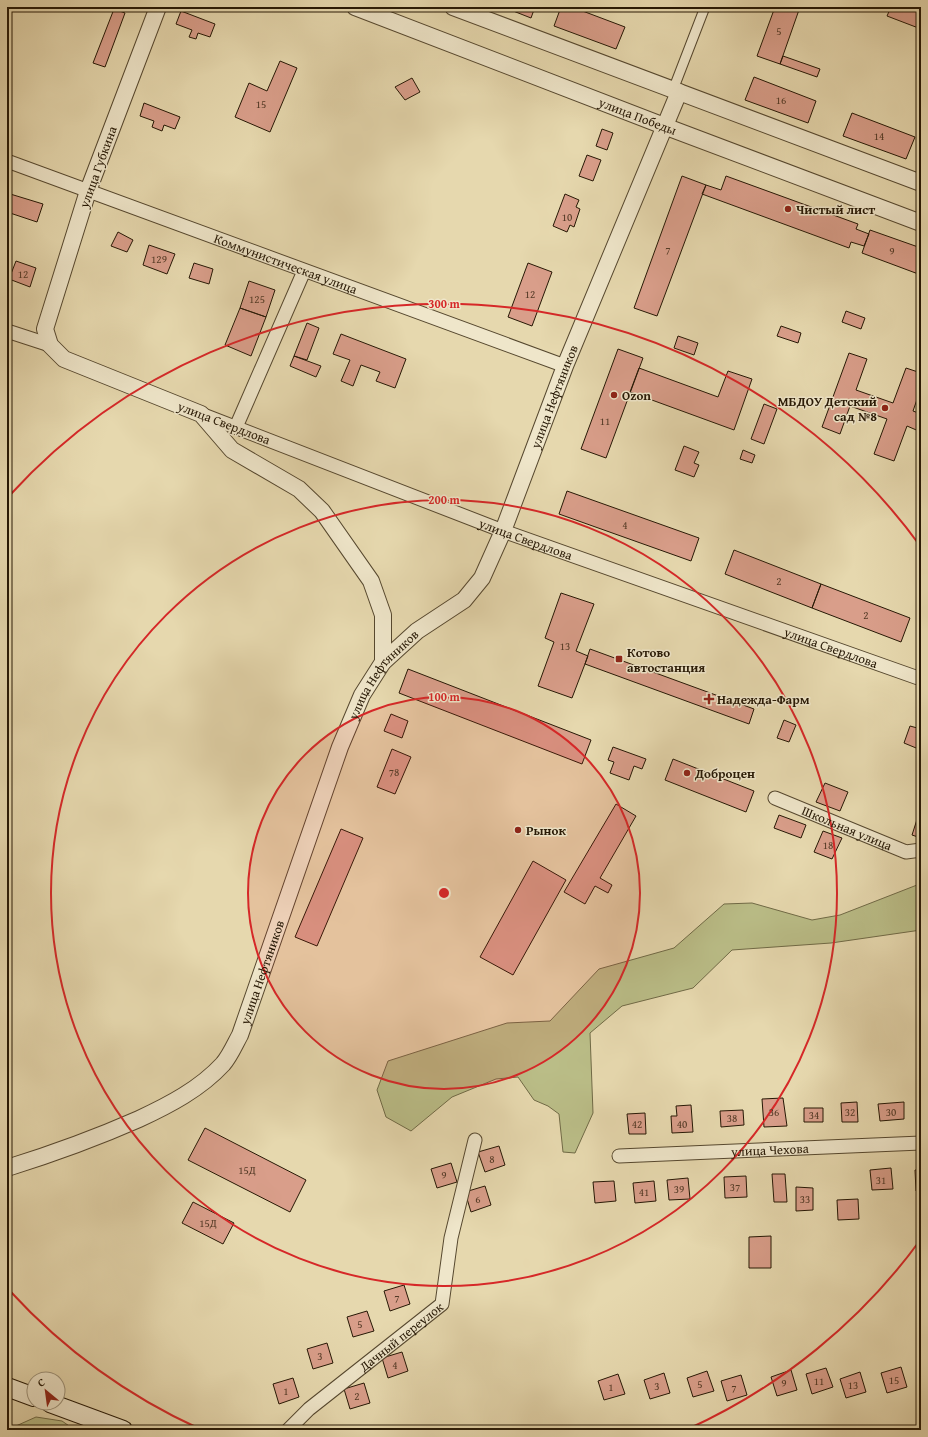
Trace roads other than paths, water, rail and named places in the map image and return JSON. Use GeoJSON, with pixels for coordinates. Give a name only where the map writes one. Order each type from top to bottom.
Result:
{"type":"FeatureCollection","features":[{"type":"Feature","properties":{"kind":"main road"},"geometry":{"type":"LineString","coordinates":[[7,1387],[26,1394]]}},
{"type":"Feature","properties":{"kind":"main road"},"geometry":{"type":"LineString","coordinates":[[66,1409],[123,1430]]}},
{"type":"Feature","properties":{"kind":"street","name":"улица Губкина"},"geometry":{"type":"LineString","coordinates":[[50,345],[45,329],[88,191],[158,7]]}},
{"type":"Feature","properties":{"kind":"street","name":"улица Победы"},"geometry":{"type":"LineString","coordinates":[[355,7],[921,223]]}},
{"type":"Feature","properties":{"kind":"street"},"geometry":{"type":"LineString","coordinates":[[453,7],[921,183]]}},
{"type":"Feature","properties":{"kind":"street"},"geometry":{"type":"LineString","coordinates":[[676,91],[705,7]]}},
{"type":"Feature","properties":{"kind":"street","name":"улица Нефтяников"},"geometry":{"type":"LineString","coordinates":[[7,1168],[114,1130],[160,1109],[198,1086],[224,1063],[240,1035],[340,747],[362,695],[383,662],[417,631],[464,600],[482,578],[503,531],[565,366],[664,126],[676,91]]}},
{"type":"Feature","properties":{"kind":"street","name":"Коммунистическая улица"},"geometry":{"type":"LineString","coordinates":[[7,161],[565,366]]}},
{"type":"Feature","properties":{"kind":"street"},"geometry":{"type":"LineString","coordinates":[[236,427],[304,271]]}},
{"type":"Feature","properties":{"kind":"street","name":"улица Свердлова"},"geometry":{"type":"LineString","coordinates":[[7,331],[50,345],[64,358],[201,414],[503,531],[921,679]]}},
{"type":"Feature","properties":{"kind":"street"},"geometry":{"type":"LineString","coordinates":[[201,414],[232,450],[299,489],[322,511],[371,581],[383,615],[383,662]]}},
{"type":"Feature","properties":{"kind":"street","name":"Школьная улица"},"geometry":{"type":"LineString","coordinates":[[775,798],[906,852],[921,850]]}},
{"type":"Feature","properties":{"kind":"street","name":"Дачный переулок"},"geometry":{"type":"LineString","coordinates":[[288,1430],[310,1409],[442,1304],[451,1238],[475,1140]]}},
{"type":"Feature","properties":{"kind":"street","name":"улица Чехова"},"geometry":{"type":"LineString","coordinates":[[618,1156],[921,1143]]}},
{"type":"Feature","properties":{"kind":"place","name":"Чистый лист"},"geometry":{"type":"Point","coordinates":[788,209]}},
{"type":"Feature","properties":{"kind":"place","name":"Ozon"},"geometry":{"type":"Point","coordinates":[614,395]}},
{"type":"Feature","properties":{"kind":"place","name":"МБДОУ Детский сад №8"},"geometry":{"type":"Point","coordinates":[885,408]}},
{"type":"Feature","properties":{"kind":"place","name":"Котово автостанция"},"geometry":{"type":"Point","coordinates":[619,659]}},
{"type":"Feature","properties":{"kind":"place","name":"Надежда-Фарм"},"geometry":{"type":"Point","coordinates":[709,699]}},
{"type":"Feature","properties":{"kind":"place","name":"Доброцен"},"geometry":{"type":"Point","coordinates":[687,773]}},
{"type":"Feature","properties":{"kind":"place","name":"Рынок"},"geometry":{"type":"Point","coordinates":[518,830]}}]}
